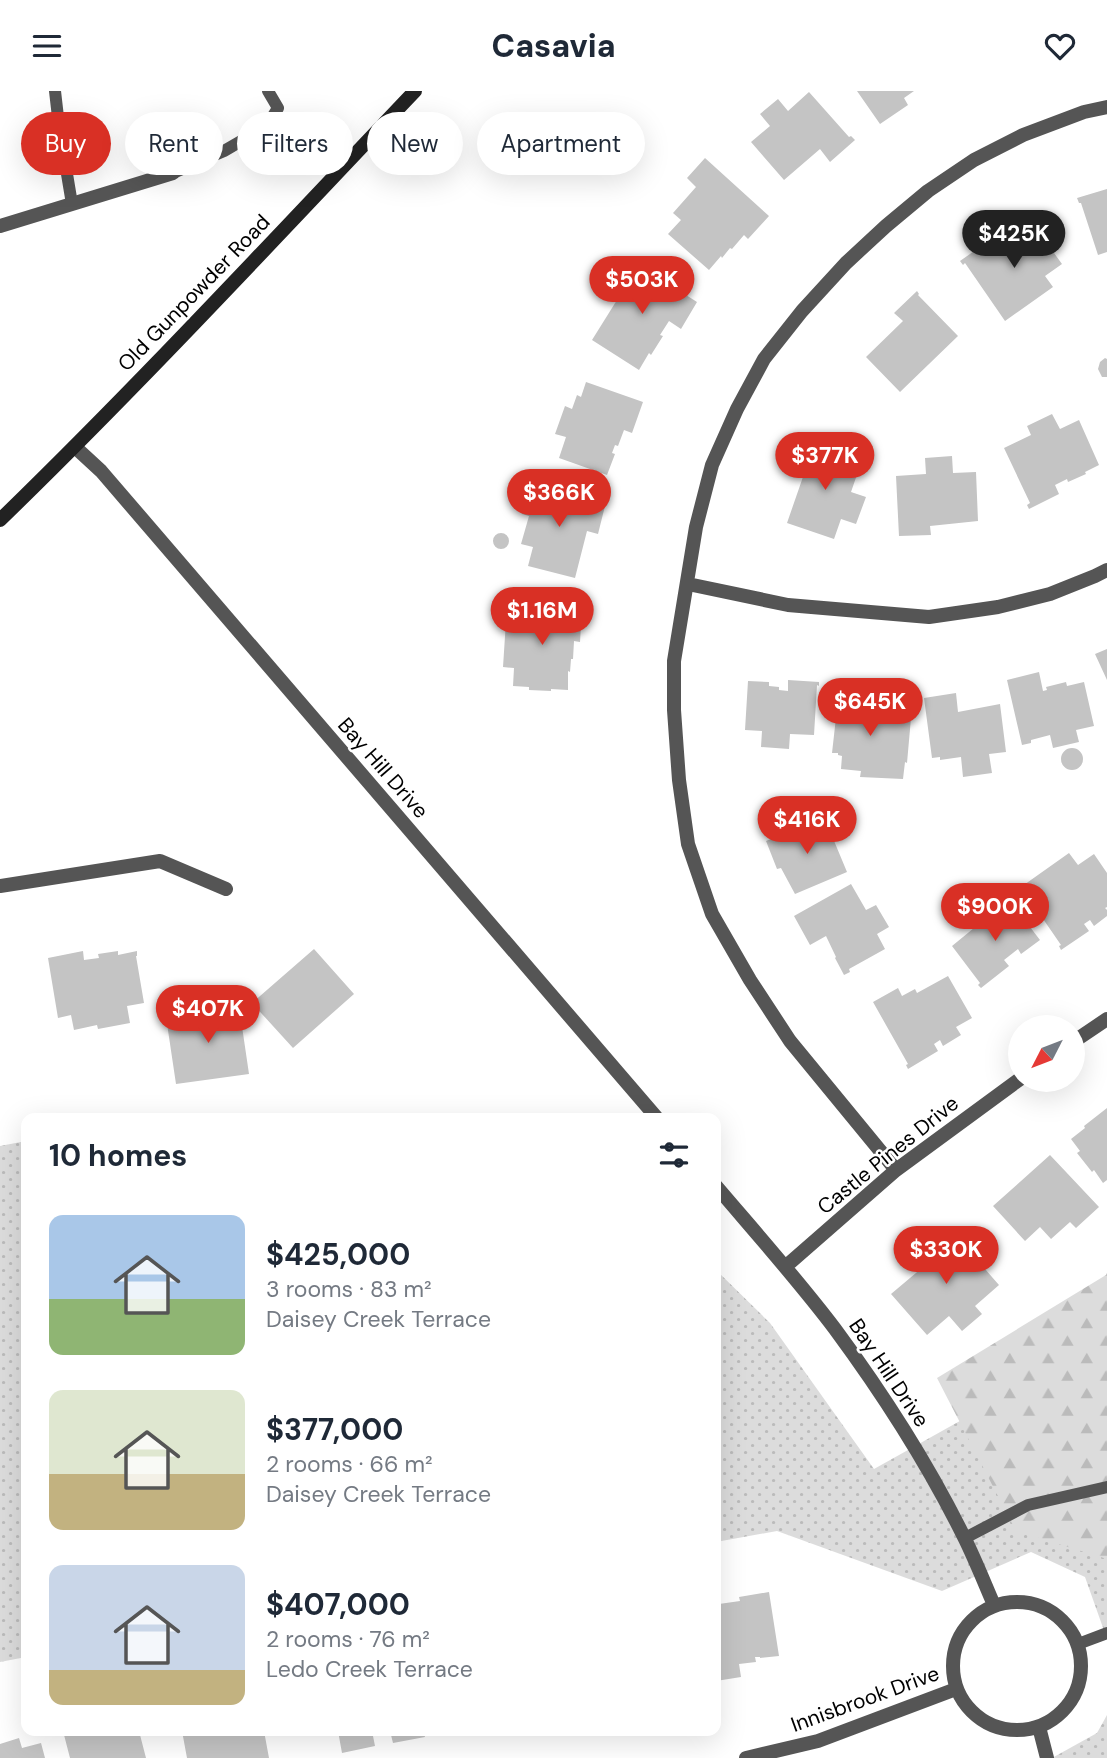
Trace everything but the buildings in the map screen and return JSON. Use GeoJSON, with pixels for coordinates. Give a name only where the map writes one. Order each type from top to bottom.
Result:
{"type":"FeatureCollection","features":[{"type":"Feature","properties":{"kind":"main road","name":"Old Gunpowder Road"},"geometry":{"type":"LineString","coordinates":[[0,520],[75,447],[415,91]]}},
{"type":"Feature","properties":{"kind":"street"},"geometry":{"type":"LineString","coordinates":[[896,1170],[790,1041],[750,980],[712,914],[688,844],[679,780],[674,661],[696,527],[712,465],[737,409],[764,359],[846,263],[928,191],[974,160],[1023,135],[1084,112],[1107,107]]}},
{"type":"Feature","properties":{"kind":"street"},"geometry":{"type":"LineString","coordinates":[[0,226],[166,175]]}},
{"type":"Feature","properties":{"kind":"street","name":"Bay Hill Drive"},"geometry":{"type":"LineString","coordinates":[[75,447],[109,481],[653,1113]]}},
{"type":"Feature","properties":{"kind":"street"},"geometry":{"type":"LineString","coordinates":[[688,584],[788,605],[929,617],[998,607],[1050,594],[1107,570]]}},
{"type":"Feature","properties":{"kind":"street"},"geometry":{"type":"LineString","coordinates":[[0,886],[160,861],[226,889]]}},
{"type":"Feature","properties":{"kind":"street"},"geometry":{"type":"LineString","coordinates":[[1085,1034],[1107,1019]]}},
{"type":"Feature","properties":{"kind":"street","name":"Castle Pines Drive"},"geometry":{"type":"LineString","coordinates":[[785,1267],[896,1170],[1008,1088]]}},
{"type":"Feature","properties":{"kind":"street","name":"Bay Hill Drive"},"geometry":{"type":"LineString","coordinates":[[721,1192],[835,1329],[888,1406],[929,1472],[965,1538],[994,1605]]}},
{"type":"Feature","properties":{"kind":"street"},"geometry":{"type":"LineString","coordinates":[[1014,1601],[1034,1604],[1053,1612],[1067,1626],[1078,1644],[1082,1663],[1079,1684],[1070,1702],[1057,1717],[1039,1727],[1020,1731],[999,1728],[981,1720],[966,1706],[956,1689],[952,1668],[954,1649],[962,1630],[976,1615],[994,1605],[1014,1601]]}},
{"type":"Feature","properties":{"kind":"street","name":"Innisbrook Drive"},"geometry":{"type":"LineString","coordinates":[[746,1758],[818,1741],[956,1689]]}},
{"type":"Feature","properties":{"kind":"street"},"geometry":{"type":"LineString","coordinates":[[1039,1727],[1047,1758]]}},
{"type":"Feature","properties":{"kind":"lane"},"geometry":{"type":"LineString","coordinates":[[55,91],[72,204]]}},
{"type":"Feature","properties":{"kind":"lane"},"geometry":{"type":"LineString","coordinates":[[223,151],[267,127],[278,108],[268,91]]}},
{"type":"Feature","properties":{"kind":"lane"},"geometry":{"type":"LineString","coordinates":[[965,1538],[1028,1505],[1107,1487]]}},
{"type":"Feature","properties":{"kind":"lane"},"geometry":{"type":"LineString","coordinates":[[1078,1644],[1107,1633]]}},
{"type":"Feature","properties":{"kind":"green space"},"geometry":{"type":"Polygon","coordinates":[[[21,1142],[21,1658],[0,1662],[0,1146],[21,1142]]]}},
{"type":"Feature","properties":{"kind":"green space"},"geometry":{"type":"Polygon","coordinates":[[[1107,1273],[1107,1559],[1016,1531],[937,1378],[1107,1273]]]}},
{"type":"Feature","properties":{"kind":"green space"},"geometry":{"type":"Polygon","coordinates":[[[721,1275],[770,1323],[874,1469],[1076,1356],[1107,1325],[1107,1639],[1085,1577],[1031,1552],[942,1591],[777,1531],[721,1541],[721,1275]]]}},
{"type":"Feature","properties":{"kind":"green space"},"geometry":{"type":"Polygon","coordinates":[[[1107,1715],[1107,1758],[1052,1758],[1097,1733],[1107,1715]]]}}]}
